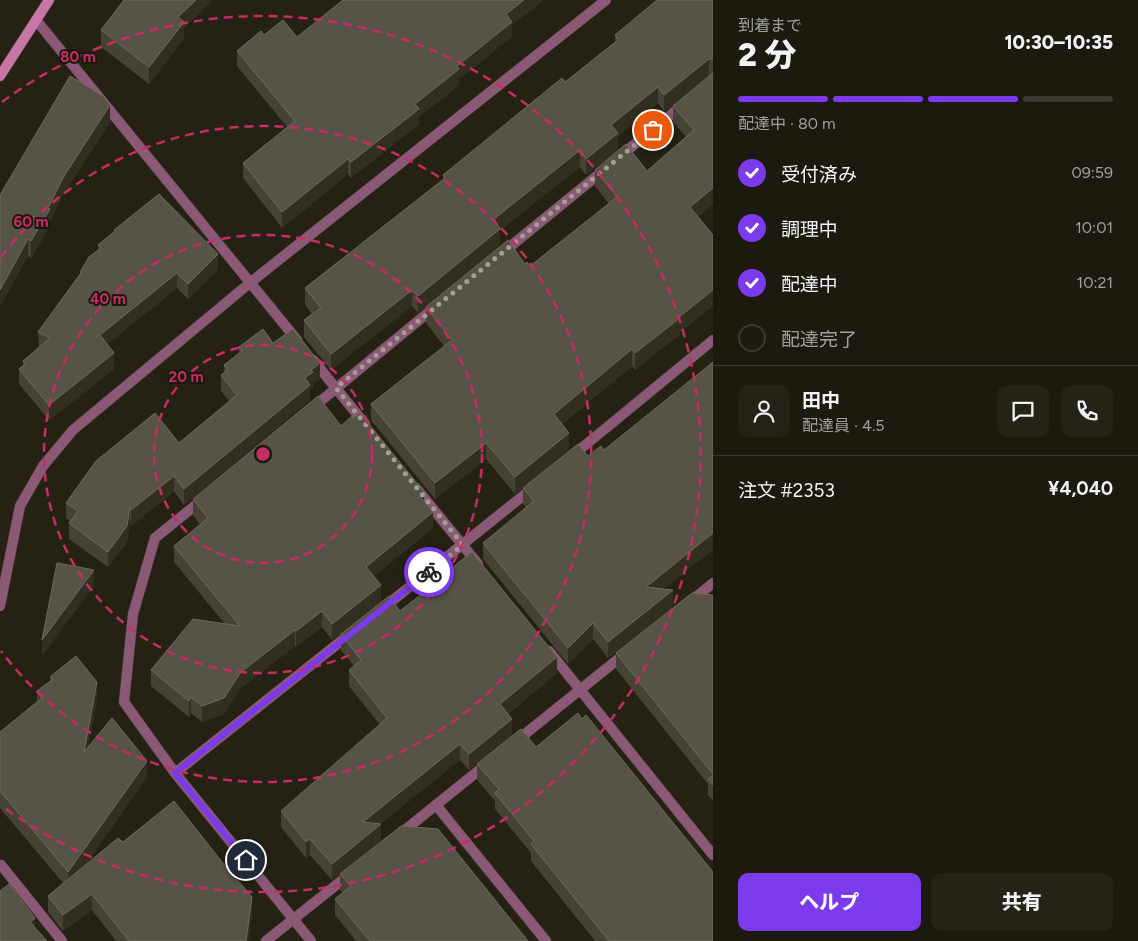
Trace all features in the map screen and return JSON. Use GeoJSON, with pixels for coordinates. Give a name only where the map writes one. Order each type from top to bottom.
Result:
{"type":"FeatureCollection","features":[{"type":"Feature","properties":{"kind":"street"},"geometry":{"type":"LineString","coordinates":[[0,76],[50,0]]}},
{"type":"Feature","properties":{"kind":"street"},"geometry":{"type":"LineString","coordinates":[[0,606],[20,506],[43,466],[73,430],[251,282],[606,0]]}},
{"type":"Feature","properties":{"kind":"street"},"geometry":{"type":"LineString","coordinates":[[36,20],[372,433]]}},
{"type":"Feature","properties":{"kind":"street"},"geometry":{"type":"LineString","coordinates":[[490,263],[690,100]]}},
{"type":"Feature","properties":{"kind":"street"},"geometry":{"type":"LineString","coordinates":[[306,413],[443,301]]}},
{"type":"Feature","properties":{"kind":"street"},"geometry":{"type":"LineString","coordinates":[[561,464],[713,340]]}},
{"type":"Feature","properties":{"kind":"street"},"geometry":{"type":"LineString","coordinates":[[408,478],[488,576]]}},
{"type":"Feature","properties":{"kind":"street"},"geometry":{"type":"LineString","coordinates":[[377,613],[539,483]]}},
{"type":"Feature","properties":{"kind":"street"},"geometry":{"type":"LineString","coordinates":[[208,494],[156,538],[133,614],[124,702],[175,773],[311,941]]}},
{"type":"Feature","properties":{"kind":"street"},"geometry":{"type":"LineString","coordinates":[[684,607],[713,583]]}},
{"type":"Feature","properties":{"kind":"street"},"geometry":{"type":"LineString","coordinates":[[175,773],[362,625]]}},
{"type":"Feature","properties":{"kind":"street"},"geometry":{"type":"LineString","coordinates":[[543,644],[713,854]]}},
{"type":"Feature","properties":{"kind":"street"},"geometry":{"type":"LineString","coordinates":[[391,841],[632,648]]}},
{"type":"Feature","properties":{"kind":"street"},"geometry":{"type":"LineString","coordinates":[[436,805],[546,941]]}},
{"type":"Feature","properties":{"kind":"street"},"geometry":{"type":"LineString","coordinates":[[266,941],[361,865]]}},
{"type":"Feature","properties":{"kind":"street"},"geometry":{"type":"LineString","coordinates":[[1,866],[62,941]]}},
{"type":"Feature","properties":{"kind":"building"},"geometry":{"type":"Polygon","coordinates":[[[124,0],[196,0],[178,17],[184,22],[149,67],[101,30],[124,0]]]}},
{"type":"Feature","properties":{"kind":"building"},"geometry":{"type":"Polygon","coordinates":[[[343,0],[524,0],[506,14],[512,22],[457,66],[459,69],[415,104],[419,109],[351,162],[348,159],[282,212],[243,163],[295,121],[237,51],[261,31],[264,35],[283,20],[297,37],[343,0]]]}},
{"type":"Feature","properties":{"kind":"building"},"geometry":{"type":"Polygon","coordinates":[[[657,0],[713,0],[713,59],[709,59],[664,95],[658,87],[611,125],[618,133],[586,159],[580,150],[494,219],[500,229],[418,296],[412,290],[331,354],[304,320],[321,308],[305,288],[445,178],[443,175],[562,78],[565,82],[618,40],[615,35],[657,0]]]}},
{"type":"Feature","properties":{"kind":"building"},"geometry":{"type":"Polygon","coordinates":[[[713,73],[713,188],[690,207],[713,235],[713,290],[635,353],[632,349],[554,414],[569,433],[515,477],[486,443],[435,483],[371,404],[452,340],[426,307],[508,240],[525,264],[527,262],[530,266],[617,197],[595,170],[626,144],[647,171],[694,130],[673,106],[713,73]]]}},
{"type":"Feature","properties":{"kind":"building"},"geometry":{"type":"Polygon","coordinates":[[[70,76],[103,96],[110,105],[64,176],[48,208],[50,209],[31,241],[28,239],[0,290],[0,195],[70,76]]]}},
{"type":"Feature","properties":{"kind":"building"},"geometry":{"type":"Polygon","coordinates":[[[159,194],[218,254],[188,284],[177,273],[100,335],[114,353],[49,405],[19,369],[25,364],[23,361],[50,338],[38,332],[81,273],[89,257],[101,248],[98,245],[159,194]]]}},
{"type":"Feature","properties":{"kind":"building"},"geometry":{"type":"Polygon","coordinates":[[[263,329],[273,343],[293,329],[320,363],[305,378],[310,385],[184,489],[174,476],[131,510],[130,506],[127,526],[108,552],[69,523],[78,511],[66,503],[96,461],[155,413],[179,443],[237,395],[221,375],[228,370],[224,365],[242,351],[239,347],[263,329]]]}},
{"type":"Feature","properties":{"kind":"building"},"geometry":{"type":"Polygon","coordinates":[[[713,362],[713,533],[646,587],[673,590],[608,642],[593,623],[568,648],[483,543],[534,501],[523,488],[578,444],[588,456],[601,446],[604,450],[713,362]]]}},
{"type":"Feature","properties":{"kind":"building"},"geometry":{"type":"Polygon","coordinates":[[[318,396],[341,426],[352,416],[353,418],[360,413],[424,492],[420,496],[433,512],[366,567],[381,585],[332,624],[322,611],[241,672],[224,698],[202,706],[191,697],[189,701],[151,670],[193,619],[240,626],[174,546],[208,518],[193,499],[318,396]]]}},
{"type":"Feature","properties":{"kind":"building"},"geometry":{"type":"Polygon","coordinates":[[[472,552],[557,657],[500,704],[512,719],[469,754],[460,744],[363,822],[381,824],[332,864],[310,839],[306,842],[281,811],[387,718],[349,670],[361,660],[341,634],[389,596],[400,611],[455,568],[454,566],[472,552]]]}},
{"type":"Feature","properties":{"kind":"building"},"geometry":{"type":"Polygon","coordinates":[[[57,563],[94,570],[42,640],[57,563]]]}},
{"type":"Feature","properties":{"kind":"building"},"geometry":{"type":"Polygon","coordinates":[[[692,593],[713,595],[713,774],[616,653],[692,593]]]}},
{"type":"Feature","properties":{"kind":"building"},"geometry":{"type":"Polygon","coordinates":[[[76,656],[97,682],[84,752],[112,718],[147,761],[68,872],[0,791],[0,732],[42,698],[37,691],[53,679],[50,677],[76,656]]]}},
{"type":"Feature","properties":{"kind":"building"},"geometry":{"type":"Polygon","coordinates":[[[578,713],[582,719],[586,715],[713,872],[713,941],[609,941],[531,844],[534,841],[495,793],[499,789],[477,764],[521,729],[536,747],[578,713]]]}},
{"type":"Feature","properties":{"kind":"building"},"geometry":{"type":"Polygon","coordinates":[[[713,775],[713,785],[708,779],[713,775]]]}},
{"type":"Feature","properties":{"kind":"building"},"geometry":{"type":"Polygon","coordinates":[[[174,801],[252,897],[246,941],[129,941],[92,894],[63,915],[48,896],[118,838],[123,842],[174,801]]]}},
{"type":"Feature","properties":{"kind":"building"},"geometry":{"type":"Polygon","coordinates":[[[401,826],[438,829],[528,941],[370,941],[335,899],[351,886],[340,874],[401,826]]]}},
{"type":"Feature","properties":{"kind":"building"},"geometry":{"type":"Polygon","coordinates":[[[9,884],[35,918],[30,922],[47,941],[0,941],[0,891],[9,884]]]}},
{"type":"Feature","properties":{"kind":"way so far"},"geometry":{"type":"LineString","coordinates":[[429,572],[463,545],[336,388],[653,130]]}},
{"type":"Feature","properties":{"kind":"route"},"geometry":{"type":"LineString","coordinates":[[246,860],[175,773],[429,572]]}}]}
